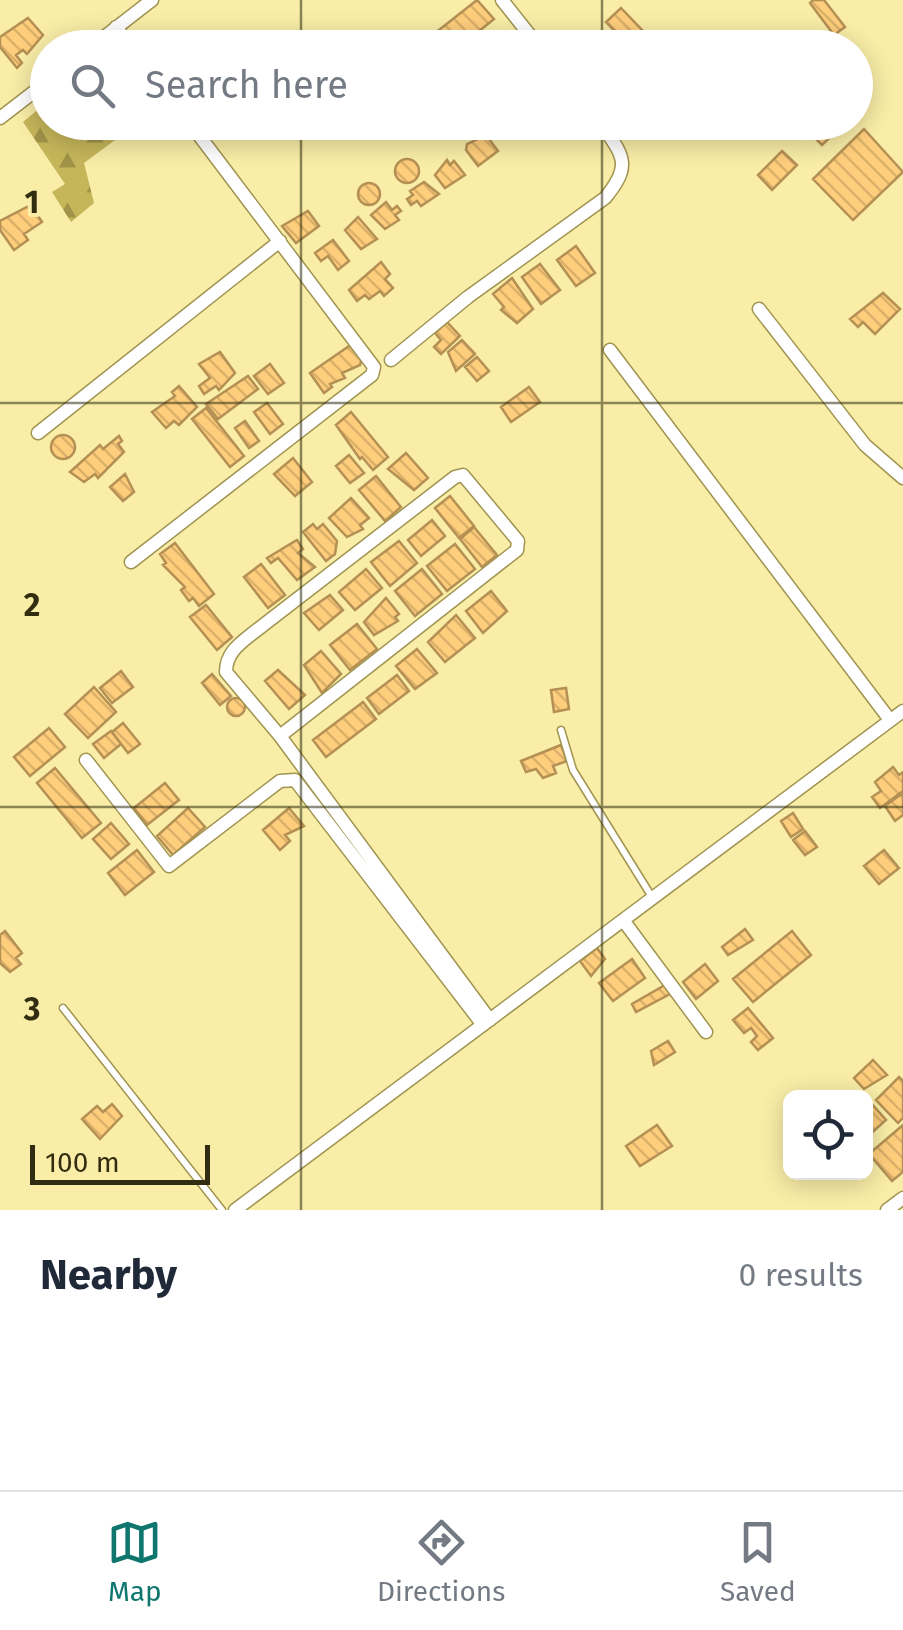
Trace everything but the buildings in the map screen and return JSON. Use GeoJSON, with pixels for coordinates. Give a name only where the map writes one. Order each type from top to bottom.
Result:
{"type":"FeatureCollection","features":[{"type":"Feature","properties":{"kind":"street"},"geometry":{"type":"LineString","coordinates":[[112,30],[152,0]]}},
{"type":"Feature","properties":{"kind":"street"},"geometry":{"type":"LineString","coordinates":[[502,0],[526,30]]}},
{"type":"Feature","properties":{"kind":"street"},"geometry":{"type":"LineString","coordinates":[[0,118],[30,95]]}},
{"type":"Feature","properties":{"kind":"street"},"geometry":{"type":"LineString","coordinates":[[130,562],[372,375],[370,358],[204,140]]}},
{"type":"Feature","properties":{"kind":"street"},"geometry":{"type":"LineString","coordinates":[[391,360],[468,297],[604,198],[622,177],[623,157],[612,140]]}},
{"type":"Feature","properties":{"kind":"street"},"geometry":{"type":"LineString","coordinates":[[38,433],[280,242]]}},
{"type":"Feature","properties":{"kind":"street"},"geometry":{"type":"LineString","coordinates":[[759,309],[865,444],[903,478]]}},
{"type":"Feature","properties":{"kind":"street"},"geometry":{"type":"LineString","coordinates":[[610,350],[890,720]]}},
{"type":"Feature","properties":{"kind":"street"},"geometry":{"type":"LineString","coordinates":[[280,736],[517,550],[518,541],[464,475],[455,477],[234,648],[226,672],[280,736],[486,1022]]}},
{"type":"Feature","properties":{"kind":"street"},"geometry":{"type":"LineString","coordinates":[[235,1210],[903,711]]}},
{"type":"Feature","properties":{"kind":"street"},"geometry":{"type":"LineString","coordinates":[[86,760],[169,866],[280,781],[294,780],[486,1022]]}},
{"type":"Feature","properties":{"kind":"street"},"geometry":{"type":"LineString","coordinates":[[623,920],[706,1032]]}},
{"type":"Feature","properties":{"kind":"street"},"geometry":{"type":"LineString","coordinates":[[886,1210],[903,1198]]}},
{"type":"Feature","properties":{"kind":"lane"},"geometry":{"type":"LineString","coordinates":[[561,730],[573,770],[653,898]]}},
{"type":"Feature","properties":{"kind":"lane"},"geometry":{"type":"LineString","coordinates":[[63,1008],[222,1210]]}},
{"type":"Feature","properties":{"kind":"green space"},"geometry":{"type":"Polygon","coordinates":[[[35,140],[115,140],[84,163],[94,203],[71,222],[52,192],[65,184],[35,140]]]}}]}
